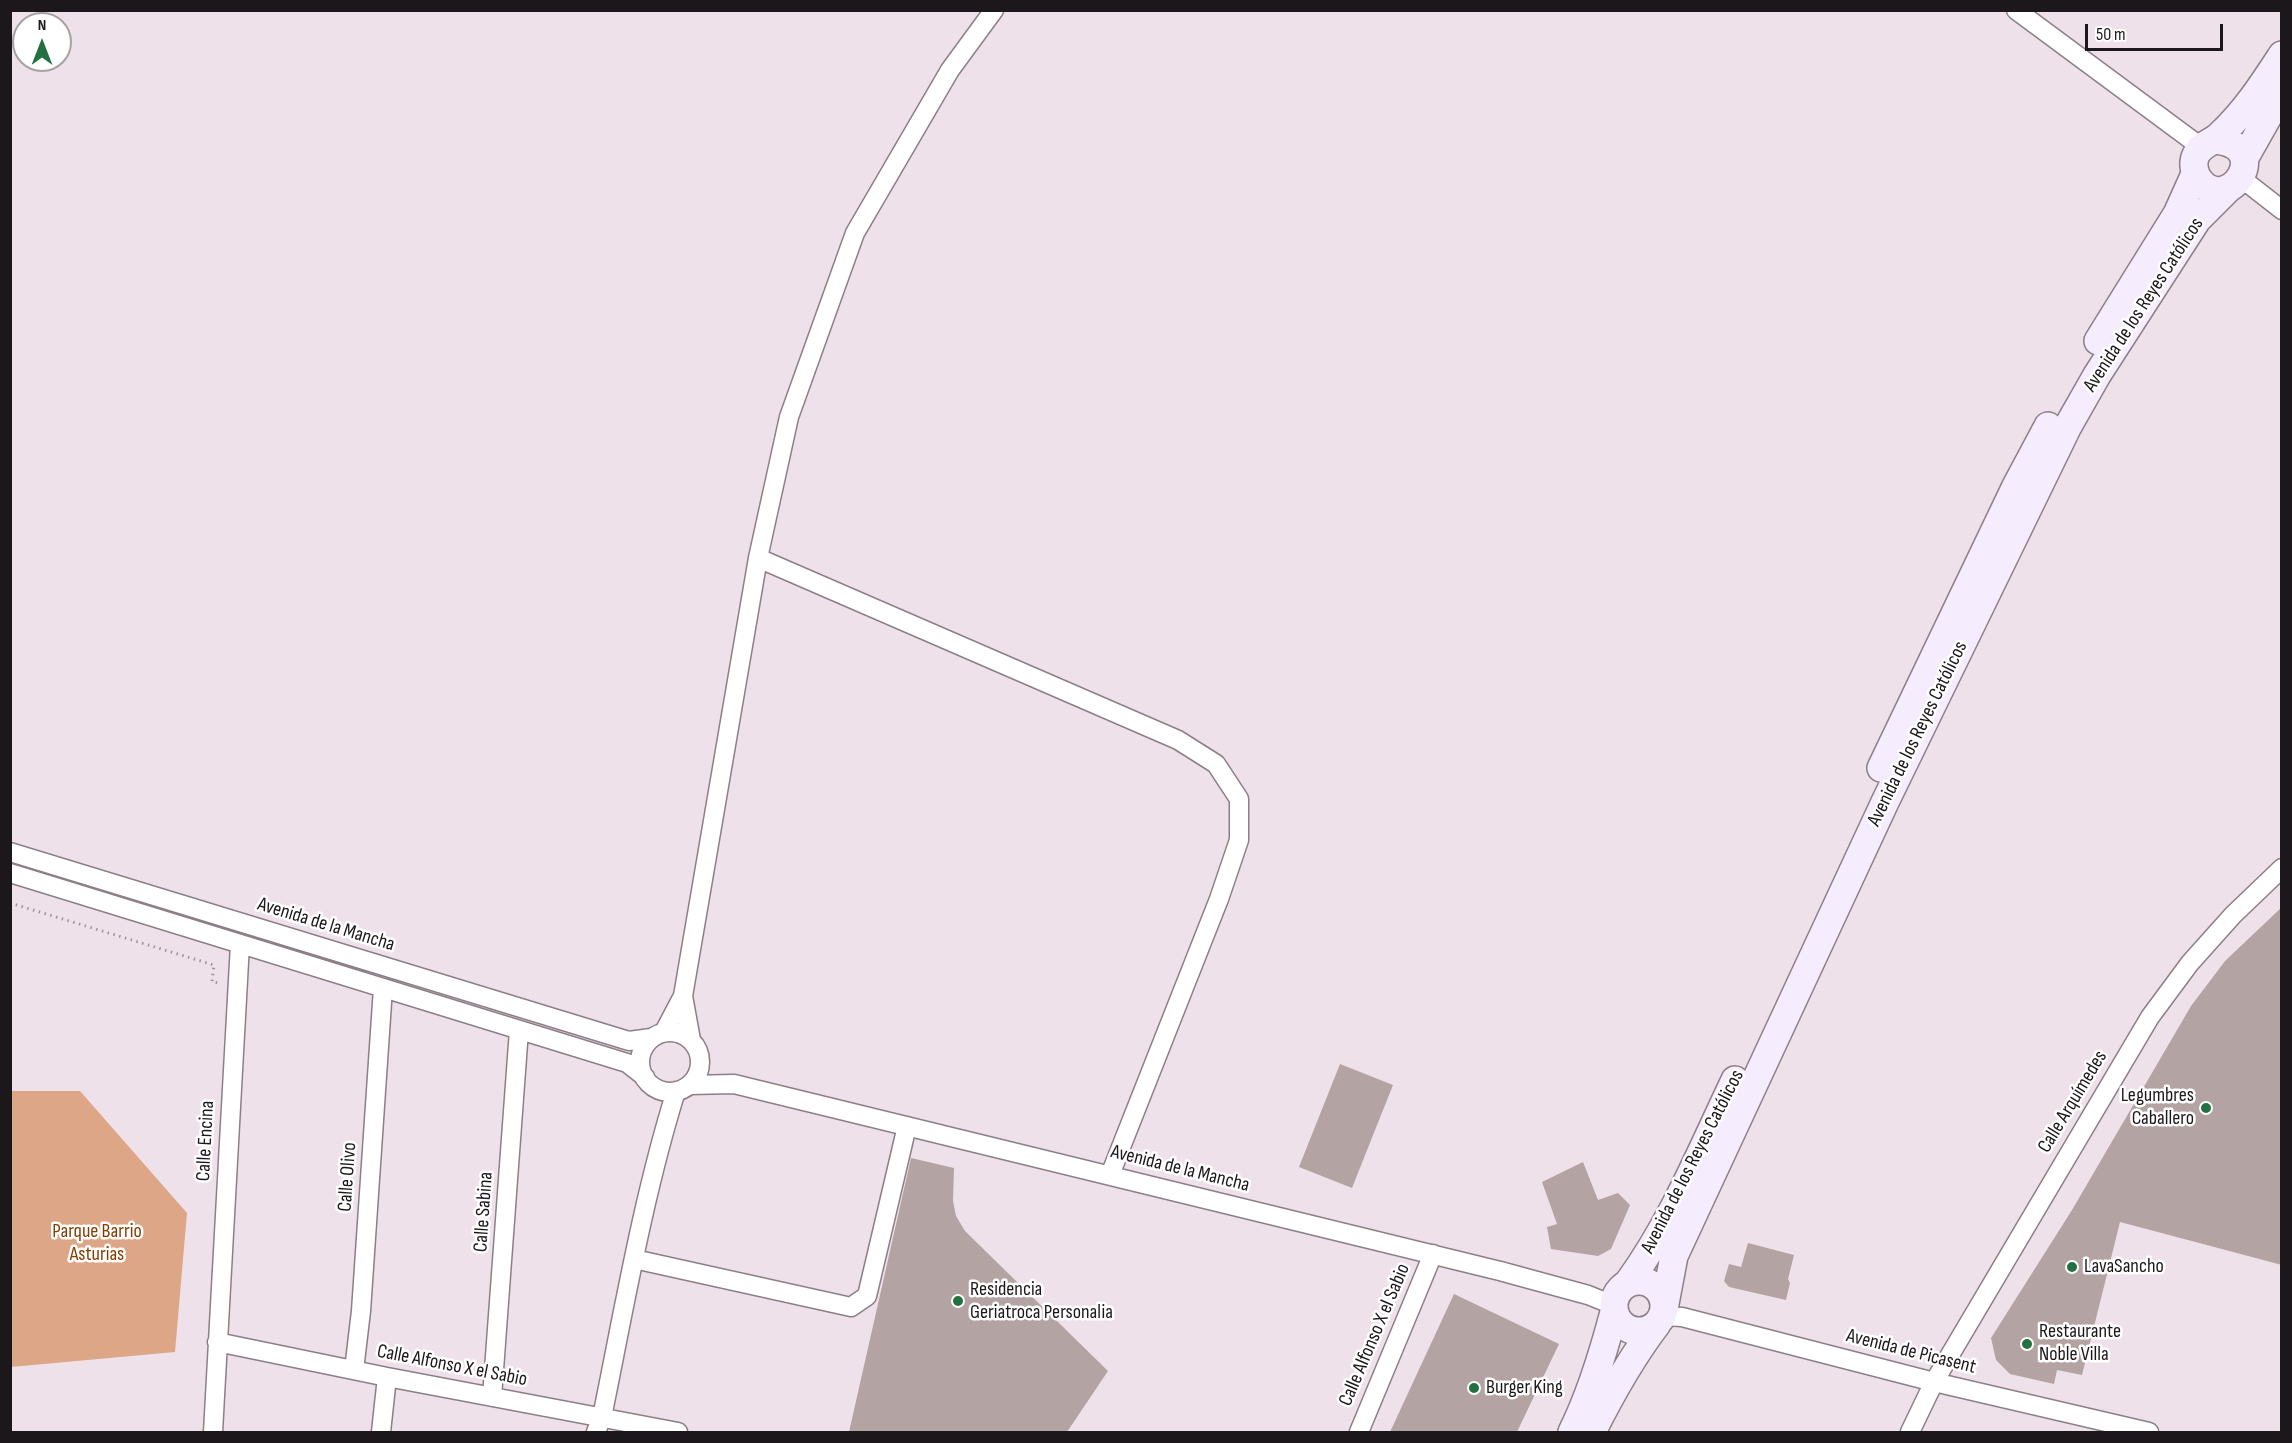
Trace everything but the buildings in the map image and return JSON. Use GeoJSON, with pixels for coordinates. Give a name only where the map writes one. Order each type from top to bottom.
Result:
{"type":"FeatureCollection","features":[{"type":"Feature","properties":{"kind":"street"},"geometry":{"type":"LineString","coordinates":[[599,1425],[634,1259],[675,1088],[699,1072],[701,1064],[700,1055],[691,1040],[683,996],[758,558],[789,417],[855,233],[950,70],[994,10]]}},
{"type":"Feature","properties":{"kind":"street"},"geometry":{"type":"LineString","coordinates":[[2016,10],[2208,143],[2228,141],[2236,145],[2238,175],[2282,210]]}},
{"type":"Feature","properties":{"kind":"street"},"geometry":{"type":"LineString","coordinates":[[2238,175],[2212,189],[2204,186],[2195,174],[2195,159],[2208,143],[2248,105],[2282,56]]}},
{"type":"Feature","properties":{"kind":"street","name":"Avenida de los Reyes Católicos"},"geometry":{"type":"LineString","coordinates":[[1592,1432],[1615,1386],[1661,1316],[1674,1256],[1885,802],[2068,426],[2097,375],[2196,220],[2238,175],[2282,92]]}},
{"type":"Feature","properties":{"kind":"street","name":"Avenida de los Reyes Católicos"},"geometry":{"type":"LineString","coordinates":[[1572,1432],[1586,1405],[1602,1359],[1618,1300],[1651,1251],[1671,1213],[2016,486],[2062,399],[2177,214],[2195,174]]}},
{"type":"Feature","properties":{"kind":"street"},"geometry":{"type":"LineString","coordinates":[[758,558],[1178,740],[1216,764],[1239,800],[1239,840],[1236,850],[1219,899],[1110,1175]]}},
{"type":"Feature","properties":{"kind":"street","name":"Avenida de la Mancha"},"geometry":{"type":"LineString","coordinates":[[10,852],[629,1041],[658,1035]]}},
{"type":"Feature","properties":{"kind":"street","name":"Calle Arquímedes"},"geometry":{"type":"LineString","coordinates":[[1910,1432],[1934,1382],[2150,1017],[2190,963],[2233,915],[2282,868]]}},
{"type":"Feature","properties":{"kind":"street"},"geometry":{"type":"LineString","coordinates":[[10,873],[627,1063],[645,1077],[675,1088]]}},
{"type":"Feature","properties":{"kind":"street","name":"Calle Encina"},"geometry":{"type":"LineString","coordinates":[[213,1432],[240,944]]}},
{"type":"Feature","properties":{"kind":"street","name":"Calle Olivo"},"geometry":{"type":"LineString","coordinates":[[354,1370],[361,1311],[383,988]]}},
{"type":"Feature","properties":{"kind":"street"},"geometry":{"type":"LineString","coordinates":[[645,1077],[640,1061],[642,1052],[658,1035],[683,996]]}},
{"type":"Feature","properties":{"kind":"street","name":"Calle Sabina"},"geometry":{"type":"LineString","coordinates":[[492,1398],[519,1030]]}},
{"type":"Feature","properties":{"kind":"street"},"geometry":{"type":"LineString","coordinates":[[658,1035],[674,1032],[691,1040]]}},
{"type":"Feature","properties":{"kind":"street","name":"Avenida de la Mancha"},"geometry":{"type":"LineString","coordinates":[[701,1064],[734,1084]]}},
{"type":"Feature","properties":{"kind":"street","name":"Avenida de la Mancha"},"geometry":{"type":"LineString","coordinates":[[675,1088],[734,1084],[1433,1254],[1588,1295],[1618,1300]]}},
{"type":"Feature","properties":{"kind":"street"},"geometry":{"type":"LineString","coordinates":[[634,1259],[851,1307],[867,1296],[907,1126]]}},
{"type":"Feature","properties":{"kind":"street","name":"Calle Alfonso X el Sabio"},"geometry":{"type":"LineString","coordinates":[[1359,1432],[1433,1254]]}},
{"type":"Feature","properties":{"kind":"street"},"geometry":{"type":"LineString","coordinates":[[1644,1281],[1655,1286],[1661,1293],[1661,1316],[1649,1330],[1631,1330],[1618,1321],[1618,1300],[1644,1281]]}},
{"type":"Feature","properties":{"kind":"street","name":"Avenida de Picasent"},"geometry":{"type":"LineString","coordinates":[[1661,1316],[1682,1317],[1934,1382],[2149,1432]]}},
{"type":"Feature","properties":{"kind":"street","name":"Calle Alfonso X el Sabio"},"geometry":{"type":"LineString","coordinates":[[217,1342],[492,1398],[599,1425],[678,1432]]}},
{"type":"Feature","properties":{"kind":"street"},"geometry":{"type":"LineString","coordinates":[[381,1432],[387,1377]]}},
{"type":"Feature","properties":{"kind":"path"},"geometry":{"type":"LineString","coordinates":[[10,903],[214,965],[212,982],[237,984]]}},
{"type":"Feature","properties":{"kind":"green space","name":"Parque Barrio Asturias"},"geometry":{"type":"Polygon","coordinates":[[[11,1091],[80,1091],[187,1213],[175,1352],[11,1367],[11,1091]]]}},
{"type":"Feature","properties":{"kind":"place","name":"Legumbres Caballero"},"geometry":{"type":"Point","coordinates":[2206,1108]}},
{"type":"Feature","properties":{"kind":"place","name":"LavaSancho"},"geometry":{"type":"Point","coordinates":[2072,1267]}},
{"type":"Feature","properties":{"kind":"place","name":"Residencia Geriatroca Personalia"},"geometry":{"type":"Point","coordinates":[958,1301]}},
{"type":"Feature","properties":{"kind":"place","name":"Restaurante Noble Villa"},"geometry":{"type":"Point","coordinates":[2027,1344]}},
{"type":"Feature","properties":{"kind":"place","name":"Burger King"},"geometry":{"type":"Point","coordinates":[1474,1388]}}]}
